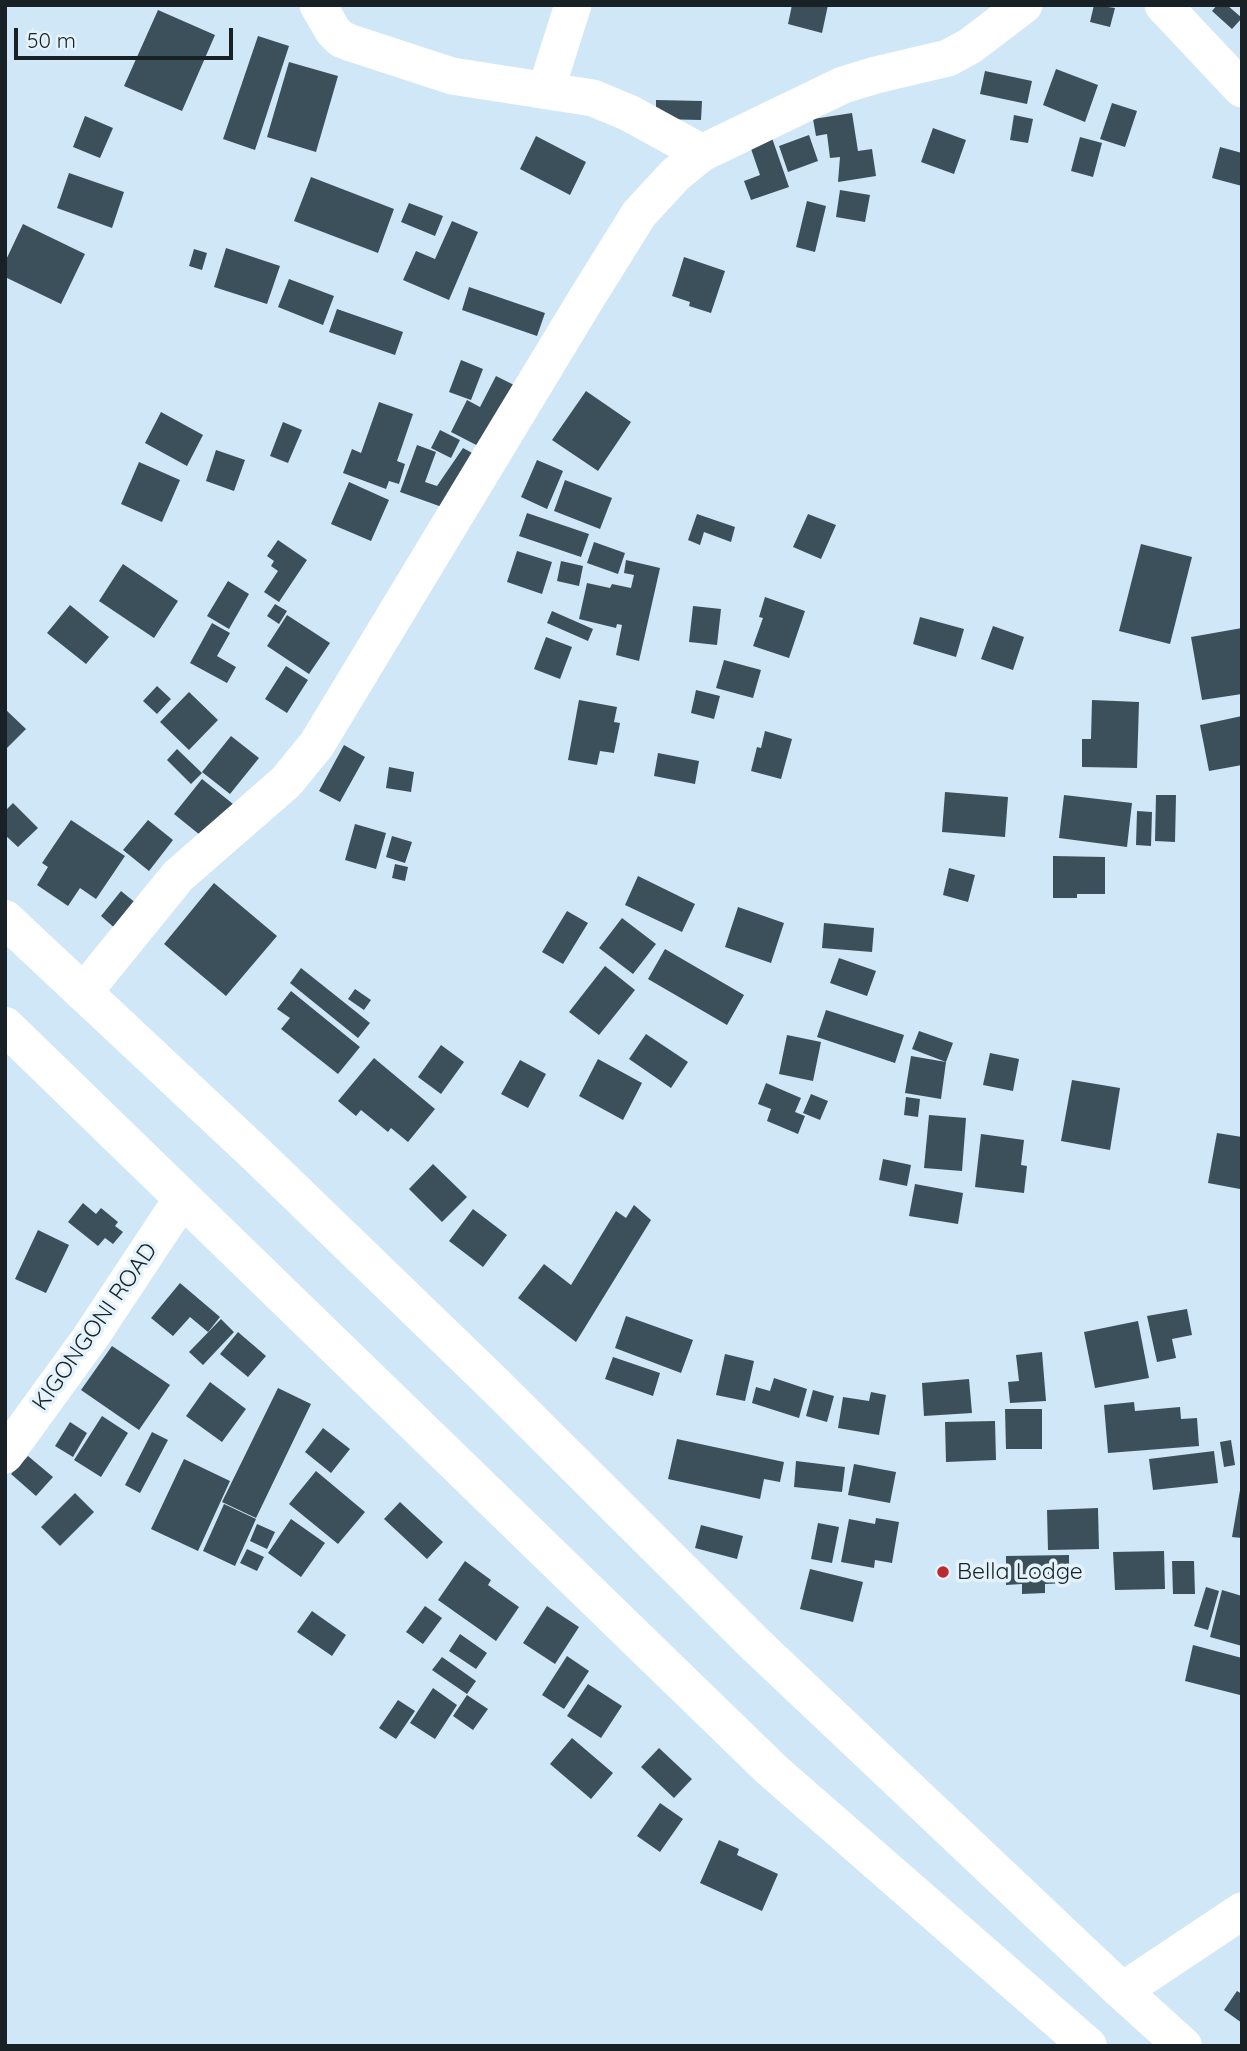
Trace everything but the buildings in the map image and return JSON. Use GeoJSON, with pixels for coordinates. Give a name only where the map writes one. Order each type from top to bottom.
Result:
{"type":"FeatureCollection","features":[{"type":"Feature","properties":{"kind":"highway"},"geometry":{"type":"LineString","coordinates":[[5,919],[258,1156],[495,1385],[756,1645],[1183,2046]]}},
{"type":"Feature","properties":{"kind":"highway"},"geometry":{"type":"LineString","coordinates":[[5,1026],[772,1770],[1088,2046]]}},
{"type":"Feature","properties":{"kind":"street"},"geometry":{"type":"LineString","coordinates":[[318,5],[332,31],[351,43],[452,76],[593,98],[610,104],[702,153]]}},
{"type":"Feature","properties":{"kind":"street"},"geometry":{"type":"LineString","coordinates":[[546,90],[573,5]]}},
{"type":"Feature","properties":{"kind":"street"},"geometry":{"type":"LineString","coordinates":[[83,993],[178,876],[286,782],[317,744],[639,214],[675,175],[702,153],[843,85],[948,58],[970,46],[1024,5]]}},
{"type":"Feature","properties":{"kind":"street"},"geometry":{"type":"LineString","coordinates":[[1163,5],[1242,89]]}},
{"type":"Feature","properties":{"kind":"street","name":"KIGONGONI ROAD"},"geometry":{"type":"LineString","coordinates":[[5,1455],[90,1338],[182,1199]]}},
{"type":"Feature","properties":{"kind":"street"},"geometry":{"type":"LineString","coordinates":[[1122,1991],[1242,1911]]}},
{"type":"Feature","properties":{"kind":"place","name":"Bella Lodge"},"geometry":{"type":"Point","coordinates":[943,1572]}}]}
